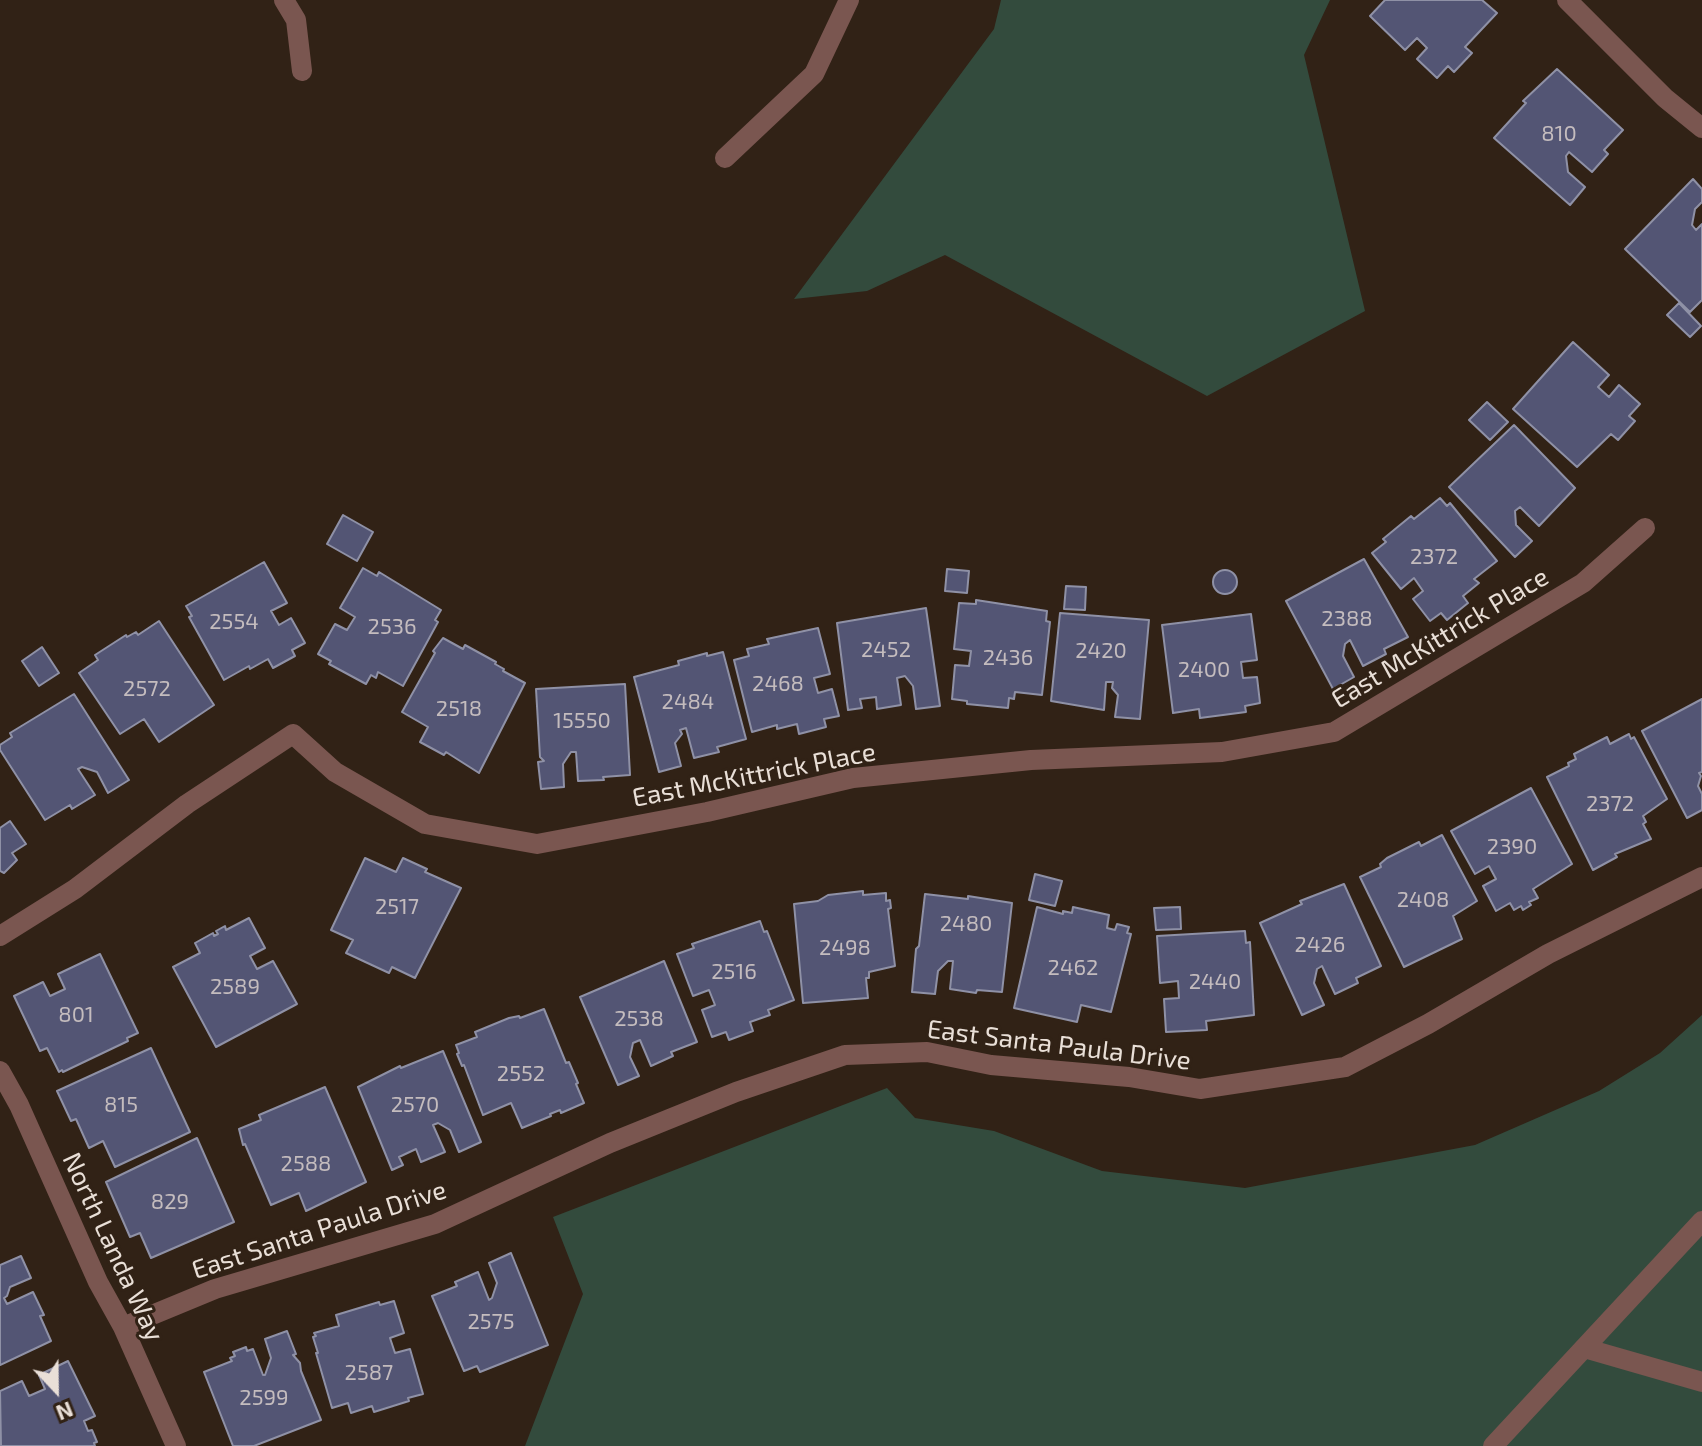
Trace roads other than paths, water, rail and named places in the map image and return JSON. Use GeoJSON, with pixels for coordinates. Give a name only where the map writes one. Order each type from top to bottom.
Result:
{"type":"FeatureCollection","features":[{"type":"Feature","properties":{"kind":"street"},"geometry":{"type":"LineString","coordinates":[[284,0],[296,20],[302,71]]}},
{"type":"Feature","properties":{"kind":"street"},"geometry":{"type":"LineString","coordinates":[[725,158],[814,74],[849,0]]}},
{"type":"Feature","properties":{"kind":"street"},"geometry":{"type":"LineString","coordinates":[[1567,0],[1665,98],[1702,128]]}},
{"type":"Feature","properties":{"kind":"street","name":"East McKittrick Place"},"geometry":{"type":"LineString","coordinates":[[0,936],[75,889],[187,804],[293,734],[335,772],[425,824],[537,844],[707,812],[853,778],[1031,760],[1222,752],[1334,732],[1583,583],[1645,528]]}},
{"type":"Feature","properties":{"kind":"street","name":"East Santa Paula Drive"},"geometry":{"type":"LineString","coordinates":[[123,1327],[215,1289],[435,1224],[610,1143],[736,1092],[845,1055],[927,1052],[991,1065],[1129,1077],[1200,1089],[1345,1067],[1428,1024],[1548,954],[1702,877]]}},
{"type":"Feature","properties":{"kind":"street","name":"North Landa Way"},"geometry":{"type":"LineString","coordinates":[[0,1071],[19,1105],[176,1446]]}},
{"type":"Feature","properties":{"kind":"street"},"geometry":{"type":"LineString","coordinates":[[1493,1446],[1702,1221]]}},
{"type":"Feature","properties":{"kind":"street"},"geometry":{"type":"LineString","coordinates":[[1584,1348],[1702,1382]]}}]}
